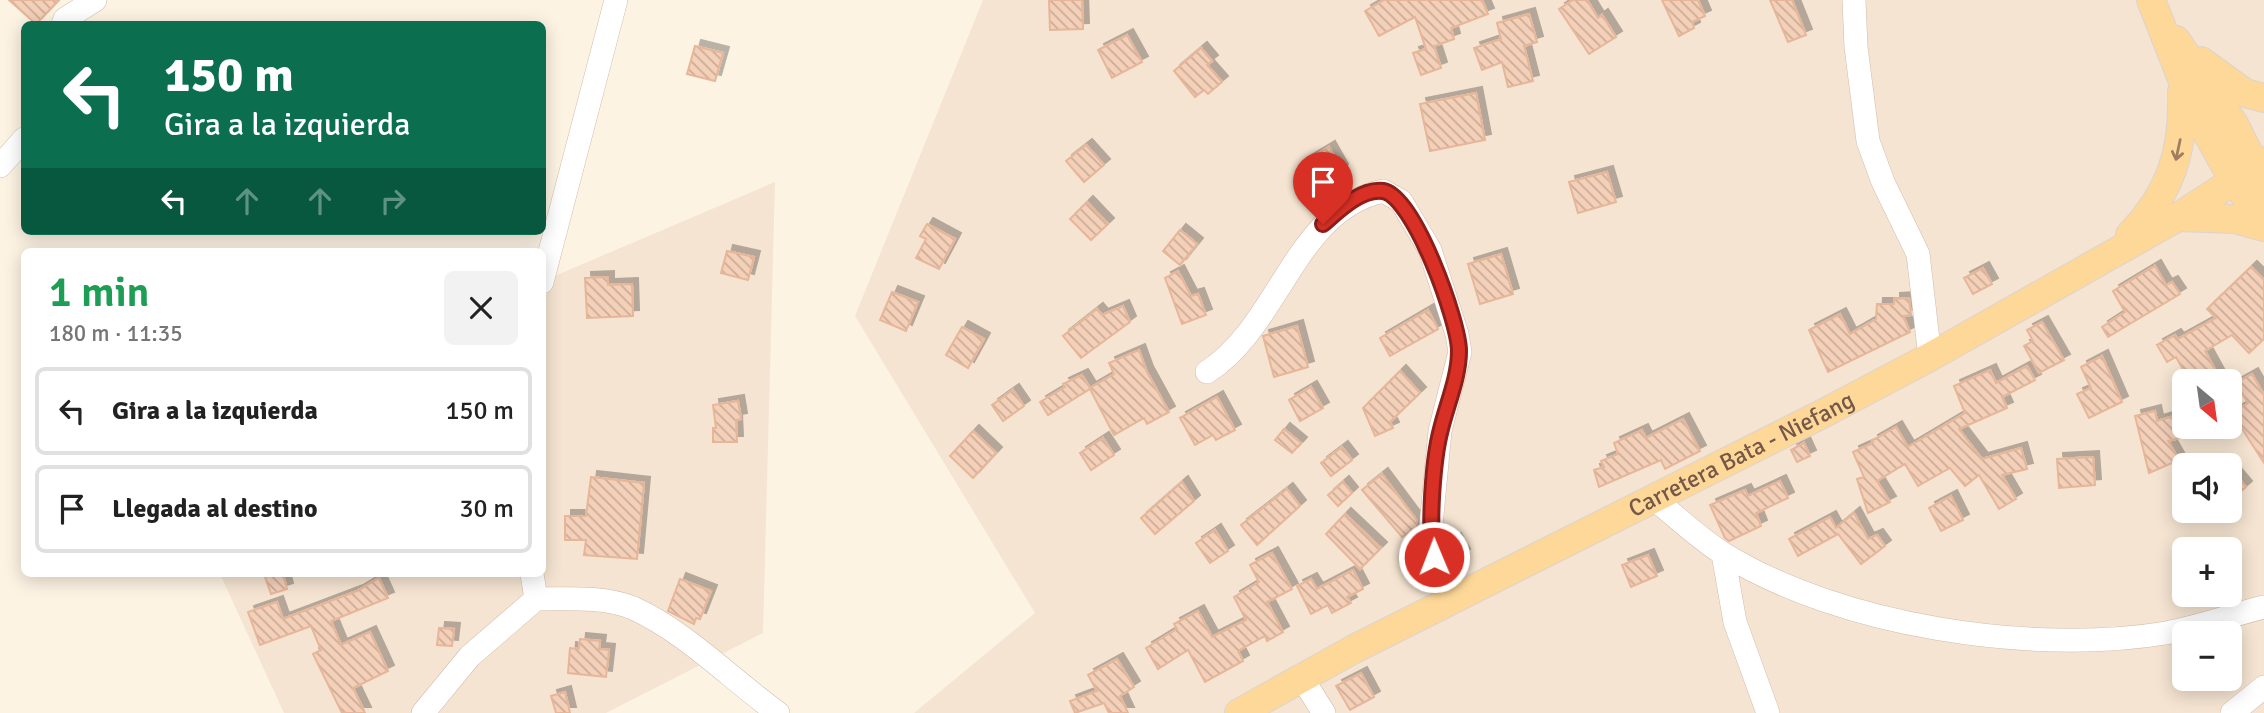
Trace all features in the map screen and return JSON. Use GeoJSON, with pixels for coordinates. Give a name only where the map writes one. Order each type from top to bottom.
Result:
{"type":"FeatureCollection","features":[{"type":"Feature","properties":{"kind":"main road"},"geometry":{"type":"LineString","coordinates":[[2112,254],[2151,213],[2174,169],[2183,126],[2182,82],[2163,20]]}},
{"type":"Feature","properties":{"kind":"main road"},"geometry":{"type":"LineString","coordinates":[[2163,20],[2211,70],[2245,93],[2264,98]]}},
{"type":"Feature","properties":{"kind":"main road"},"geometry":{"type":"LineString","coordinates":[[2163,20],[2234,124],[2255,174],[2264,219]]}},
{"type":"Feature","properties":{"kind":"main road"},"geometry":{"type":"LineString","coordinates":[[2182,82],[2255,174]]}},
{"type":"Feature","properties":{"kind":"main road","name":"Carretera Bata - Niefang"},"geometry":{"type":"LineString","coordinates":[[1239,713],[1452,599],[1930,357],[2255,174]]}},
{"type":"Feature","properties":{"kind":"main road"},"geometry":{"type":"LineString","coordinates":[[2178,217],[2235,219],[2264,228]]}},
{"type":"Feature","properties":{"kind":"street"},"geometry":{"type":"LineString","coordinates":[[64,21],[95,0]]}},
{"type":"Feature","properties":{"kind":"street"},"geometry":{"type":"LineString","coordinates":[[546,267],[617,0]]}},
{"type":"Feature","properties":{"kind":"street"},"geometry":{"type":"LineString","coordinates":[[1854,0],[1856,47],[1868,141],[1883,182],[1918,254],[1930,357]]}},
{"type":"Feature","properties":{"kind":"street"},"geometry":{"type":"LineString","coordinates":[[0,166],[21,142]]}},
{"type":"Feature","properties":{"kind":"street"},"geometry":{"type":"LineString","coordinates":[[1207,372],[1229,358],[1245,340],[1323,224],[1343,206],[1364,195],[1383,191],[1401,201],[1430,250],[1457,334],[1460,352],[1440,431],[1430,536],[1434,557],[1452,599]]}},
{"type":"Feature","properties":{"kind":"street"},"geometry":{"type":"LineString","coordinates":[[1653,498],[1723,554],[1812,597],[1901,622],[2046,641],[2166,633],[2264,607]]}},
{"type":"Feature","properties":{"kind":"street"},"geometry":{"type":"LineString","coordinates":[[1723,554],[1735,622],[1768,713]]}},
{"type":"Feature","properties":{"kind":"street"},"geometry":{"type":"LineString","coordinates":[[532,577],[536,599]]}},
{"type":"Feature","properties":{"kind":"street"},"geometry":{"type":"LineString","coordinates":[[424,713],[470,656],[536,599],[586,599],[631,608],[671,631],[778,713]]}},
{"type":"Feature","properties":{"kind":"street"},"geometry":{"type":"LineString","coordinates":[[1302,678],[1324,713]]}},
{"type":"Feature","properties":{"kind":"street"},"geometry":{"type":"LineString","coordinates":[[2232,713],[2264,687]]}},
{"type":"Feature","properties":{"kind":"shaded area"},"geometry":{"type":"Polygon","coordinates":[[[983,0],[2264,0],[2264,713],[914,713],[1035,613],[855,316],[983,0]]]}},
{"type":"Feature","properties":{"kind":"shaded area"},"geometry":{"type":"Polygon","coordinates":[[[775,182],[763,633],[606,713],[284,713],[221,577],[546,577],[546,280],[775,182]]]}},
{"type":"Feature","properties":{"kind":"building"},"geometry":{"type":"Polygon","coordinates":[[[9,0],[59,0],[39,21],[33,21],[9,0]]]}},
{"type":"Feature","properties":{"kind":"building"},"geometry":{"type":"Polygon","coordinates":[[[1049,0],[1082,0],[1083,29],[1050,30],[1049,0]]]}},
{"type":"Feature","properties":{"kind":"building"},"geometry":{"type":"Polygon","coordinates":[[[1384,0],[1482,0],[1488,14],[1451,28],[1454,39],[1434,46],[1441,68],[1421,75],[1413,53],[1426,49],[1415,17],[1379,36],[1365,11],[1384,0]]]}},
{"type":"Feature","properties":{"kind":"building"},"geometry":{"type":"Polygon","coordinates":[[[1573,0],[1587,0],[1598,18],[1602,15],[1616,37],[1589,54],[1559,9],[1573,0]]]}},
{"type":"Feature","properties":{"kind":"building"},"geometry":{"type":"Polygon","coordinates":[[[1662,0],[1698,0],[1705,16],[1692,22],[1694,28],[1679,36],[1662,0]]]}},
{"type":"Feature","properties":{"kind":"building"},"geometry":{"type":"Polygon","coordinates":[[[1770,0],[1792,0],[1806,35],[1788,42],[1770,0]]]}},
{"type":"Feature","properties":{"kind":"building"},"geometry":{"type":"Polygon","coordinates":[[[1529,14],[1537,42],[1524,46],[1533,81],[1508,87],[1502,62],[1482,70],[1474,48],[1501,39],[1497,23],[1529,14]]]}},
{"type":"Feature","properties":{"kind":"building"},"geometry":{"type":"Polygon","coordinates":[[[1127,35],[1142,62],[1112,78],[1098,50],[1127,35]]]}},
{"type":"Feature","properties":{"kind":"building"},"geometry":{"type":"Polygon","coordinates":[[[695,46],[723,53],[715,81],[687,74],[695,46]]]}},
{"type":"Feature","properties":{"kind":"building"},"geometry":{"type":"Polygon","coordinates":[[[1201,48],[1212,61],[1207,65],[1222,82],[1208,94],[1204,90],[1195,97],[1174,71],[1201,48]]]}},
{"type":"Feature","properties":{"kind":"building"},"geometry":{"type":"Polygon","coordinates":[[[1476,93],[1485,140],[1430,151],[1420,104],[1476,93]]]}},
{"type":"Feature","properties":{"kind":"building"},"geometry":{"type":"Polygon","coordinates":[[[1086,145],[1104,165],[1084,182],[1066,161],[1086,145]]]}},
{"type":"Feature","properties":{"kind":"building"},"geometry":{"type":"Polygon","coordinates":[[[1329,147],[1342,170],[1315,186],[1302,163],[1329,147]]]}},
{"type":"Feature","properties":{"kind":"building"},"geometry":{"type":"Polygon","coordinates":[[[1607,172],[1616,202],[1578,213],[1569,182],[1607,172]]]}},
{"type":"Feature","properties":{"kind":"building"},"geometry":{"type":"Polygon","coordinates":[[[1087,202],[1108,224],[1091,240],[1070,219],[1087,202]]]}},
{"type":"Feature","properties":{"kind":"building"},"geometry":{"type":"Polygon","coordinates":[[[927,224],[955,239],[939,269],[916,258],[926,239],[920,236],[927,224]]]}},
{"type":"Feature","properties":{"kind":"building"},"geometry":{"type":"Polygon","coordinates":[[[1180,230],[1197,244],[1180,265],[1163,251],[1180,230]]]}},
{"type":"Feature","properties":{"kind":"building"},"geometry":{"type":"Polygon","coordinates":[[[727,251],[754,257],[748,280],[721,273],[727,251]]]}},
{"type":"Feature","properties":{"kind":"building"},"geometry":{"type":"Polygon","coordinates":[[[1501,254],[1513,294],[1480,304],[1468,264],[1501,254]]]}},
{"type":"Feature","properties":{"kind":"building"},"geometry":{"type":"Polygon","coordinates":[[[2155,266],[2166,285],[2172,282],[2180,294],[2108,337],[2102,327],[2125,312],[2113,291],[2155,266]]]}},
{"type":"Feature","properties":{"kind":"building"},"geometry":{"type":"Polygon","coordinates":[[[2251,267],[2264,280],[2264,339],[2249,353],[2232,335],[2205,351],[2215,369],[2183,369],[2176,357],[2167,362],[2157,345],[2175,335],[2178,339],[2216,318],[2207,309],[2251,267]]]}},
{"type":"Feature","properties":{"kind":"building"},"geometry":{"type":"Polygon","coordinates":[[[1983,268],[1992,284],[1973,294],[1964,278],[1983,268]]]}},
{"type":"Feature","properties":{"kind":"building"},"geometry":{"type":"Polygon","coordinates":[[[1178,271],[1191,296],[1198,294],[1206,315],[1182,324],[1165,278],[1178,271]]]}},
{"type":"Feature","properties":{"kind":"building"},"geometry":{"type":"Polygon","coordinates":[[[608,277],[608,285],[632,284],[633,316],[587,318],[585,278],[608,277]]]}},
{"type":"Feature","properties":{"kind":"building"},"geometry":{"type":"Polygon","coordinates":[[[892,292],[918,302],[906,331],[880,320],[892,292]]]}},
{"type":"Feature","properties":{"kind":"building"},"geometry":{"type":"Polygon","coordinates":[[[1909,298],[1911,315],[1903,316],[1910,332],[1828,372],[1809,330],[1840,314],[1850,334],[1876,319],[1877,304],[1894,304],[1894,299],[1909,298]]]}},
{"type":"Feature","properties":{"kind":"building"},"geometry":{"type":"Polygon","coordinates":[[[1123,306],[1130,322],[1081,358],[1063,336],[1097,309],[1102,315],[1123,306]]]}},
{"type":"Feature","properties":{"kind":"building"},"geometry":{"type":"Polygon","coordinates":[[[1428,310],[1438,329],[1390,356],[1380,338],[1428,310]]]}},
{"type":"Feature","properties":{"kind":"building"},"geometry":{"type":"Polygon","coordinates":[[[2042,322],[2064,360],[2039,373],[2024,346],[2033,341],[2027,330],[2042,322]]]}},
{"type":"Feature","properties":{"kind":"building"},"geometry":{"type":"Polygon","coordinates":[[[1297,326],[1308,367],[1274,377],[1263,336],[1297,326]]]}},
{"type":"Feature","properties":{"kind":"building"},"geometry":{"type":"Polygon","coordinates":[[[962,327],[984,339],[968,368],[946,355],[962,327]]]}},
{"type":"Feature","properties":{"kind":"building"},"geometry":{"type":"Polygon","coordinates":[[[1139,350],[1147,372],[1169,412],[1147,424],[1144,418],[1114,435],[1090,389],[1048,415],[1040,402],[1065,387],[1063,384],[1082,375],[1090,388],[1114,374],[1109,363],[1139,350]]]}},
{"type":"Feature","properties":{"kind":"building"},"geometry":{"type":"Polygon","coordinates":[[[2102,356],[2122,402],[2089,418],[2077,394],[2091,388],[2081,367],[2102,356]]]}},
{"type":"Feature","properties":{"kind":"building"},"geometry":{"type":"Polygon","coordinates":[[[2027,366],[2035,380],[2002,397],[2007,408],[1959,429],[1982,459],[2021,448],[2027,469],[2002,475],[2016,499],[1999,509],[1979,475],[1965,486],[1950,468],[1918,486],[1905,464],[1877,481],[1890,502],[1868,513],[1857,479],[1864,477],[1853,452],[1873,443],[1872,441],[1896,427],[1908,447],[1965,413],[1954,386],[1990,370],[1996,383],[2027,366]]]}},
{"type":"Feature","properties":{"kind":"building"},"geometry":{"type":"Polygon","coordinates":[[[1400,371],[1420,393],[1390,422],[1393,428],[1375,436],[1363,408],[1400,371]]]}},
{"type":"Feature","properties":{"kind":"building"},"geometry":{"type":"Polygon","coordinates":[[[2252,374],[2264,395],[2264,463],[2242,429],[2242,407],[2248,403],[2242,393],[2242,380],[2252,374]]]}},
{"type":"Feature","properties":{"kind":"building"},"geometry":{"type":"Polygon","coordinates":[[[1311,387],[1323,408],[1300,421],[1289,400],[1311,387]]]}},
{"type":"Feature","properties":{"kind":"building"},"geometry":{"type":"Polygon","coordinates":[[[1013,390],[1024,406],[1003,421],[992,405],[1013,390]]]}},
{"type":"Feature","properties":{"kind":"building"},"geometry":{"type":"Polygon","coordinates":[[[1217,397],[1235,430],[1216,440],[1213,435],[1195,445],[1180,418],[1217,397]]]}},
{"type":"Feature","properties":{"kind":"building"},"geometry":{"type":"Polygon","coordinates":[[[738,401],[741,419],[736,420],[737,442],[713,442],[713,428],[716,428],[713,405],[738,401]]]}},
{"type":"Feature","properties":{"kind":"building"},"geometry":{"type":"Polygon","coordinates":[[[2155,411],[2157,421],[2172,417],[2172,439],[2176,439],[2168,441],[2175,453],[2172,453],[2172,463],[2149,473],[2135,416],[2155,411]]]}},
{"type":"Feature","properties":{"kind":"building"},"geometry":{"type":"Polygon","coordinates":[[[1683,419],[1700,451],[1665,469],[1661,460],[1599,487],[1594,470],[1604,467],[1601,461],[1618,454],[1614,443],[1642,430],[1646,438],[1683,419]]]}},
{"type":"Feature","properties":{"kind":"building"},"geometry":{"type":"Polygon","coordinates":[[[1284,429],[1301,443],[1292,453],[1275,440],[1284,429]]]}},
{"type":"Feature","properties":{"kind":"building"},"geometry":{"type":"Polygon","coordinates":[[[973,431],[996,453],[973,478],[950,456],[973,431]]]}},
{"type":"Feature","properties":{"kind":"building"},"geometry":{"type":"Polygon","coordinates":[[[1103,438],[1114,455],[1091,470],[1080,453],[1103,438]]]}},
{"type":"Feature","properties":{"kind":"building"},"geometry":{"type":"Polygon","coordinates":[[[1804,443],[1810,456],[1797,462],[1791,450],[1804,443]]]}},
{"type":"Feature","properties":{"kind":"building"},"geometry":{"type":"Polygon","coordinates":[[[1342,447],[1352,460],[1331,476],[1321,463],[1342,447]]]}},
{"type":"Feature","properties":{"kind":"building"},"geometry":{"type":"Polygon","coordinates":[[[2093,457],[2095,485],[2059,488],[2057,459],[2093,457]]]}},
{"type":"Feature","properties":{"kind":"building"},"geometry":{"type":"Polygon","coordinates":[[[1382,474],[1417,521],[1417,527],[1402,537],[1362,490],[1382,474]]]}},
{"type":"Feature","properties":{"kind":"building"},"geometry":{"type":"Polygon","coordinates":[[[591,477],[644,483],[637,559],[584,555],[586,540],[565,540],[565,516],[586,516],[591,477]]]}},
{"type":"Feature","properties":{"kind":"building"},"geometry":{"type":"Polygon","coordinates":[[[1780,481],[1788,498],[1756,513],[1761,526],[1729,541],[1725,538],[1710,505],[1745,490],[1748,496],[1780,481]]]}},
{"type":"Feature","properties":{"kind":"building"},"geometry":{"type":"Polygon","coordinates":[[[1182,482],[1194,501],[1155,534],[1141,518],[1182,482]]]}},
{"type":"Feature","properties":{"kind":"building"},"geometry":{"type":"Polygon","coordinates":[[[1343,482],[1352,493],[1338,506],[1328,495],[1343,482]]]}},
{"type":"Feature","properties":{"kind":"building"},"geometry":{"type":"Polygon","coordinates":[[[1287,489],[1300,506],[1257,545],[1241,525],[1287,489]]]}},
{"type":"Feature","properties":{"kind":"building"},"geometry":{"type":"Polygon","coordinates":[[[1951,496],[1963,520],[1941,531],[1929,508],[1951,496]]]}},
{"type":"Feature","properties":{"kind":"building"},"geometry":{"type":"Polygon","coordinates":[[[1854,513],[1868,539],[1877,535],[1885,546],[1861,564],[1838,534],[1798,556],[1789,539],[1830,517],[1836,528],[1854,513]]]}},
{"type":"Feature","properties":{"kind":"building"},"geometry":{"type":"Polygon","coordinates":[[[1345,514],[1381,548],[1360,569],[1326,534],[1345,514]]]}},
{"type":"Feature","properties":{"kind":"building"},"geometry":{"type":"Polygon","coordinates":[[[1215,530],[1228,551],[1210,563],[1196,543],[1215,530]]]}},
{"type":"Feature","properties":{"kind":"building"},"geometry":{"type":"Polygon","coordinates":[[[1455,539],[1464,555],[1452,562],[1446,544],[1455,539]]]}},
{"type":"Feature","properties":{"kind":"building"},"geometry":{"type":"Polygon","coordinates":[[[1272,553],[1292,589],[1267,602],[1283,632],[1267,641],[1265,636],[1238,651],[1243,661],[1205,682],[1188,650],[1158,669],[1146,648],[1177,629],[1174,624],[1198,611],[1212,637],[1246,620],[1234,597],[1259,582],[1250,565],[1272,553]]]}},
{"type":"Feature","properties":{"kind":"building"},"geometry":{"type":"Polygon","coordinates":[[[1648,555],[1657,576],[1631,587],[1622,565],[1648,555]]]}},
{"type":"Feature","properties":{"kind":"building"},"geometry":{"type":"Polygon","coordinates":[[[1353,570],[1363,589],[1347,597],[1351,603],[1332,613],[1328,605],[1311,614],[1297,586],[1311,579],[1317,589],[1353,570]]]}},
{"type":"Feature","properties":{"kind":"building"},"geometry":{"type":"Polygon","coordinates":[[[265,577],[284,577],[287,589],[271,594],[265,577]]]}},
{"type":"Feature","properties":{"kind":"building"},"geometry":{"type":"Polygon","coordinates":[[[379,578],[388,598],[331,621],[341,645],[370,632],[388,671],[353,688],[365,713],[342,713],[313,654],[321,650],[311,626],[260,645],[248,612],[277,602],[283,619],[357,591],[379,578]]]}},
{"type":"Feature","properties":{"kind":"building"},"geometry":{"type":"Polygon","coordinates":[[[680,579],[711,591],[700,619],[696,618],[694,624],[668,611],[680,579]]]}},
{"type":"Feature","properties":{"kind":"building"},"geometry":{"type":"Polygon","coordinates":[[[439,628],[454,629],[452,646],[437,645],[439,628]]]}},
{"type":"Feature","properties":{"kind":"building"},"geometry":{"type":"Polygon","coordinates":[[[580,639],[600,641],[599,649],[609,650],[606,677],[568,673],[570,648],[579,649],[580,639]]]}},
{"type":"Feature","properties":{"kind":"building"},"geometry":{"type":"Polygon","coordinates":[[[1117,659],[1134,687],[1120,696],[1128,713],[1109,713],[1104,703],[1075,713],[1070,701],[1097,691],[1088,675],[1117,659]]]}},
{"type":"Feature","properties":{"kind":"building"},"geometry":{"type":"Polygon","coordinates":[[[1361,673],[1374,697],[1350,710],[1336,686],[1361,673]]]}},
{"type":"Feature","properties":{"kind":"building"},"geometry":{"type":"Polygon","coordinates":[[[565,692],[570,713],[556,713],[551,696],[565,692]]]}},
{"type":"Feature","properties":{"kind":"route"},"geometry":{"type":"LineString","coordinates":[[1323,224],[1343,206],[1364,195],[1383,191],[1401,201],[1430,250],[1457,334],[1460,352],[1440,431],[1430,536],[1434,557]]}}]}
